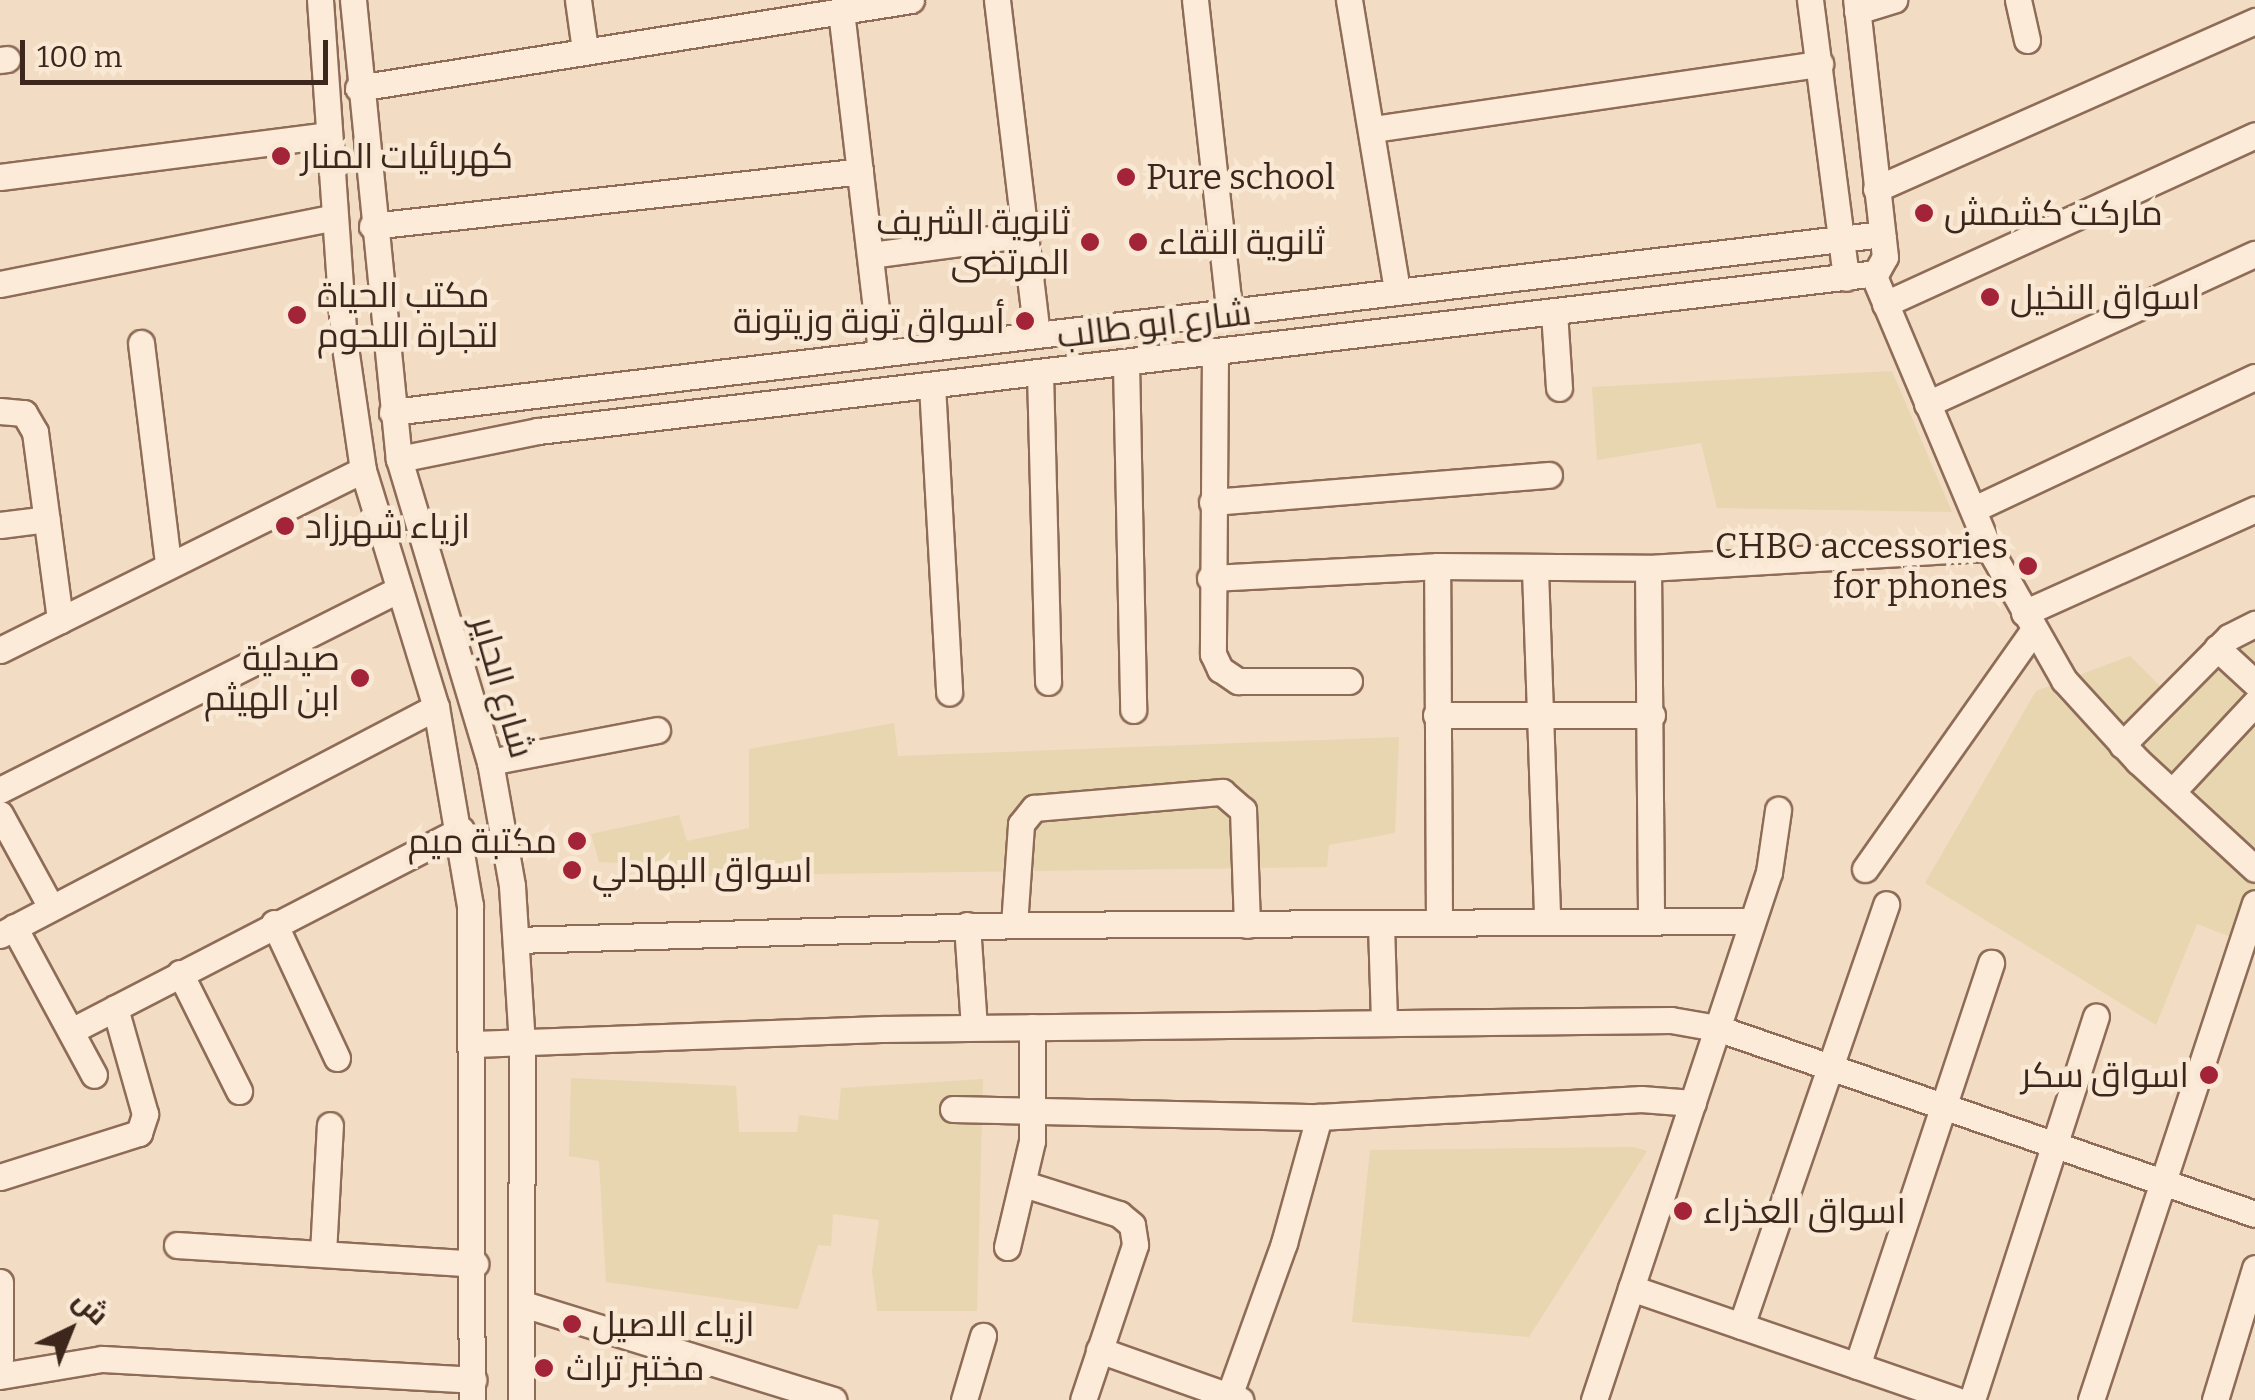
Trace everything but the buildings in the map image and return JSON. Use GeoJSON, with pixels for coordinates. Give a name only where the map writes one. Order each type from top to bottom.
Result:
{"type":"FeatureCollection","features":[{"type":"Feature","properties":{"kind":"street","name":"شارع الجاير"},"geometry":{"type":"LineString","coordinates":[[320,0],[334,217],[363,470],[436,707],[461,830],[473,1044],[472,1390]]}},
{"type":"Feature","properties":{"kind":"street","name":"شارع الجاير"},"geometry":{"type":"LineString","coordinates":[[353,0],[358,88],[399,459],[490,762],[516,940],[522,1047],[521,1400]]}},
{"type":"Feature","properties":{"kind":"street"},"geometry":{"type":"LineString","coordinates":[[578,0],[585,50]]}},
{"type":"Feature","properties":{"kind":"street"},"geometry":{"type":"LineString","coordinates":[[358,88],[911,0]]}},
{"type":"Feature","properties":{"kind":"street"},"geometry":{"type":"LineString","coordinates":[[996,0],[1028,234],[1037,333]]}},
{"type":"Feature","properties":{"kind":"street"},"geometry":{"type":"LineString","coordinates":[[1195,0],[1229,310]]}},
{"type":"Feature","properties":{"kind":"street"},"geometry":{"type":"LineString","coordinates":[[1348,0],[1373,129],[1396,284]]}},
{"type":"Feature","properties":{"kind":"street"},"geometry":{"type":"LineString","coordinates":[[1810,0],[1846,278]]}},
{"type":"Feature","properties":{"kind":"street"},"geometry":{"type":"LineString","coordinates":[[1894,0],[1856,5],[1886,261],[1872,274],[1989,548],[2064,680],[2122,745],[2250,856]]}},
{"type":"Feature","properties":{"kind":"street"},"geometry":{"type":"LineString","coordinates":[[2018,0],[2027,40]]}},
{"type":"Feature","properties":{"kind":"street"},"geometry":{"type":"LineString","coordinates":[[841,11],[882,351]]}},
{"type":"Feature","properties":{"kind":"street"},"geometry":{"type":"LineString","coordinates":[[1876,188],[2255,21]]}},
{"type":"Feature","properties":{"kind":"street"},"geometry":{"type":"LineString","coordinates":[[1373,129],[1820,64]]}},
{"type":"Feature","properties":{"kind":"street"},"geometry":{"type":"LineString","coordinates":[[0,177],[327,134]]}},
{"type":"Feature","properties":{"kind":"street"},"geometry":{"type":"LineString","coordinates":[[1885,304],[2255,135]]}},
{"type":"Feature","properties":{"kind":"street"},"geometry":{"type":"LineString","coordinates":[[372,226],[860,171]]}},
{"type":"Feature","properties":{"kind":"street"},"geometry":{"type":"LineString","coordinates":[[0,284],[334,217]]}},
{"type":"Feature","properties":{"kind":"street"},"geometry":{"type":"LineString","coordinates":[[870,255],[1028,234]]}},
{"type":"Feature","properties":{"kind":"street","name":"شارع ابو طالب"},"geometry":{"type":"LineString","coordinates":[[392,412],[530,392],[1882,234]]}},
{"type":"Feature","properties":{"kind":"street"},"geometry":{"type":"LineString","coordinates":[[1927,404],[2255,254]]}},
{"type":"Feature","properties":{"kind":"street"},"geometry":{"type":"LineString","coordinates":[[1635,263],[1640,302]]}},
{"type":"Feature","properties":{"kind":"street","name":"شارع ابو طالب"},"geometry":{"type":"LineString","coordinates":[[399,459],[538,431],[1872,274]]}},
{"type":"Feature","properties":{"kind":"street"},"geometry":{"type":"LineString","coordinates":[[1554,312],[1559,388]]}},
{"type":"Feature","properties":{"kind":"street"},"geometry":{"type":"LineString","coordinates":[[142,343],[168,563]]}},
{"type":"Feature","properties":{"kind":"street"},"geometry":{"type":"LineString","coordinates":[[1215,352],[1210,578],[1213,654],[1220,669],[1238,680],[1348,681]]}},
{"type":"Feature","properties":{"kind":"street"},"geometry":{"type":"LineString","coordinates":[[1126,363],[1133,710]]}},
{"type":"Feature","properties":{"kind":"street"},"geometry":{"type":"LineString","coordinates":[[1040,373],[1048,682]]}},
{"type":"Feature","properties":{"kind":"street"},"geometry":{"type":"LineString","coordinates":[[1974,508],[2255,377]]}},
{"type":"Feature","properties":{"kind":"street"},"geometry":{"type":"LineString","coordinates":[[932,385],[949,693]]}},
{"type":"Feature","properties":{"kind":"street"},"geometry":{"type":"LineString","coordinates":[[530,392],[538,431]]}},
{"type":"Feature","properties":{"kind":"street"},"geometry":{"type":"LineString","coordinates":[[0,411],[24,414],[36,432],[60,620]]}},
{"type":"Feature","properties":{"kind":"street"},"geometry":{"type":"LineString","coordinates":[[0,650],[168,563],[363,470]]}},
{"type":"Feature","properties":{"kind":"street"},"geometry":{"type":"LineString","coordinates":[[1212,502],[1549,475]]}},
{"type":"Feature","properties":{"kind":"street"},"geometry":{"type":"LineString","coordinates":[[1866,869],[2029,622],[2255,509]]}},
{"type":"Feature","properties":{"kind":"street"},"geometry":{"type":"LineString","coordinates":[[0,525],[46,519]]}},
{"type":"Feature","properties":{"kind":"street"},"geometry":{"type":"LineString","coordinates":[[1210,578],[1437,566],[1535,570],[1648,568],[1989,548]]}},
{"type":"Feature","properties":{"kind":"street"},"geometry":{"type":"LineString","coordinates":[[1437,566],[1439,923]]}},
{"type":"Feature","properties":{"kind":"street"},"geometry":{"type":"LineString","coordinates":[[1648,568],[1652,715],[1646,829],[1651,918]]}},
{"type":"Feature","properties":{"kind":"street"},"geometry":{"type":"LineString","coordinates":[[1535,570],[1546,920]]}},
{"type":"Feature","properties":{"kind":"street"},"geometry":{"type":"LineString","coordinates":[[0,790],[399,589]]}},
{"type":"Feature","properties":{"kind":"street"},"geometry":{"type":"LineString","coordinates":[[2122,745],[2217,648],[2255,624]]}},
{"type":"Feature","properties":{"kind":"street"},"geometry":{"type":"LineString","coordinates":[[2217,648],[2255,683]]}},
{"type":"Feature","properties":{"kind":"street"},"geometry":{"type":"LineString","coordinates":[[2172,792],[2255,703]]}},
{"type":"Feature","properties":{"kind":"street"},"geometry":{"type":"LineString","coordinates":[[94,1074],[7,931],[436,707]]}},
{"type":"Feature","properties":{"kind":"street"},"geometry":{"type":"LineString","coordinates":[[1436,715],[1652,715]]}},
{"type":"Feature","properties":{"kind":"street"},"geometry":{"type":"LineString","coordinates":[[490,762],[657,730]]}},
{"type":"Feature","properties":{"kind":"street"},"geometry":{"type":"LineString","coordinates":[[1014,924],[1021,824],[1034,808],[1222,792],[1244,810],[1247,925]]}},
{"type":"Feature","properties":{"kind":"street"},"geometry":{"type":"LineString","coordinates":[[1597,1399],[1769,872],[1778,810]]}},
{"type":"Feature","properties":{"kind":"street"},"geometry":{"type":"LineString","coordinates":[[0,814],[51,907]]}},
{"type":"Feature","properties":{"kind":"street"},"geometry":{"type":"LineString","coordinates":[[71,1031],[461,830]]}},
{"type":"Feature","properties":{"kind":"street"},"geometry":{"type":"LineString","coordinates":[[1741,1326],[1886,904]]}},
{"type":"Feature","properties":{"kind":"street"},"geometry":{"type":"LineString","coordinates":[[2091,1400],[2255,904]]}},
{"type":"Feature","properties":{"kind":"street"},"geometry":{"type":"LineString","coordinates":[[516,940],[1014,924],[1382,925],[1651,918],[1752,921]]}},
{"type":"Feature","properties":{"kind":"street"},"geometry":{"type":"LineString","coordinates":[[274,924],[337,1058]]}},
{"type":"Feature","properties":{"kind":"street"},"geometry":{"type":"LineString","coordinates":[[967,925],[974,1028]]}},
{"type":"Feature","properties":{"kind":"street"},"geometry":{"type":"LineString","coordinates":[[1382,925],[1384,1023]]}},
{"type":"Feature","properties":{"kind":"street"},"geometry":{"type":"LineString","coordinates":[[1857,1366],[1990,963]]}},
{"type":"Feature","properties":{"kind":"street"},"geometry":{"type":"LineString","coordinates":[[180,973],[240,1092]]}},
{"type":"Feature","properties":{"kind":"street"},"geometry":{"type":"LineString","coordinates":[[0,1177],[139,1134],[145,1114],[114,1008]]}},
{"type":"Feature","properties":{"kind":"street"},"geometry":{"type":"LineString","coordinates":[[1972,1400],[2051,1143],[2096,1017]]}},
{"type":"Feature","properties":{"kind":"street"},"geometry":{"type":"LineString","coordinates":[[473,1044],[522,1047],[974,1028],[1671,1020],[1717,1028],[2255,1214]]}},
{"type":"Feature","properties":{"kind":"street"},"geometry":{"type":"LineString","coordinates":[[1007,1247],[1024,1184],[1032,1112],[1032,1027]]}},
{"type":"Feature","properties":{"kind":"street"},"geometry":{"type":"LineString","coordinates":[[953,1108],[1319,1117],[1641,1099],[1692,1103]]}},
{"type":"Feature","properties":{"kind":"street"},"geometry":{"type":"LineString","coordinates":[[1100,1350],[1235,1398],[1319,1117]]}},
{"type":"Feature","properties":{"kind":"street"},"geometry":{"type":"LineString","coordinates":[[323,1253],[330,1125]]}},
{"type":"Feature","properties":{"kind":"street"},"geometry":{"type":"LineString","coordinates":[[1024,1184],[1119,1214],[1132,1225],[1134,1245],[1082,1400]]}},
{"type":"Feature","properties":{"kind":"street"},"geometry":{"type":"LineString","coordinates":[[177,1245],[475,1264]]}},
{"type":"Feature","properties":{"kind":"street"},"geometry":{"type":"LineString","coordinates":[[2215,1400],[2255,1268]]}},
{"type":"Feature","properties":{"kind":"street"},"geometry":{"type":"LineString","coordinates":[[0,1282],[0,1358]]}},
{"type":"Feature","properties":{"kind":"street"},"geometry":{"type":"LineString","coordinates":[[1631,1288],[1956,1400]]}},
{"type":"Feature","properties":{"kind":"street"},"geometry":{"type":"LineString","coordinates":[[523,1304],[832,1400]]}},
{"type":"Feature","properties":{"kind":"street"},"geometry":{"type":"LineString","coordinates":[[964,1400],[984,1336]]}},
{"type":"Feature","properties":{"kind":"street"},"geometry":{"type":"LineString","coordinates":[[0,1376],[102,1359],[472,1390]]}},
{"type":"Feature","properties":{"kind":"shaded area"},"geometry":{"type":"Polygon","coordinates":[[[1892,371],[1952,512],[1717,508],[1701,443],[1597,460],[1592,387],[1892,371]]]}},
{"type":"Feature","properties":{"kind":"shaded area"},"geometry":{"type":"Polygon","coordinates":[[[2255,607],[2255,946],[2197,924],[2156,1025],[1925,883],[2036,691],[2130,656],[2176,702],[2255,607]]]}},
{"type":"Feature","properties":{"kind":"shaded area"},"geometry":{"type":"Polygon","coordinates":[[[894,723],[898,756],[1399,737],[1395,833],[1329,845],[1327,867],[677,876],[648,864],[599,862],[591,834],[679,815],[687,841],[749,828],[749,749],[894,723]]]}},
{"type":"Feature","properties":{"kind":"shaded area"},"geometry":{"type":"Polygon","coordinates":[[[571,1078],[736,1086],[739,1132],[797,1132],[799,1115],[838,1120],[841,1088],[983,1079],[977,1311],[877,1311],[872,1271],[879,1220],[833,1214],[831,1246],[818,1245],[798,1309],[606,1282],[599,1161],[569,1156],[571,1078]]]}},
{"type":"Feature","properties":{"kind":"shaded area"},"geometry":{"type":"Polygon","coordinates":[[[1634,1147],[1647,1151],[1529,1337],[1352,1322],[1370,1150],[1634,1147]]]}},
{"type":"Feature","properties":{"kind":"place","name":"كهربائيات المنار"},"geometry":{"type":"Point","coordinates":[281,156]}},
{"type":"Feature","properties":{"kind":"place","name":"Pure school"},"geometry":{"type":"Point","coordinates":[1126,177]}},
{"type":"Feature","properties":{"kind":"place","name":"ماركت كشمش"},"geometry":{"type":"Point","coordinates":[1924,213]}},
{"type":"Feature","properties":{"kind":"place","name":"ثانوية الشريف المرتضى"},"geometry":{"type":"Point","coordinates":[1090,242]}},
{"type":"Feature","properties":{"kind":"place","name":"ثانوية النقاء"},"geometry":{"type":"Point","coordinates":[1138,242]}},
{"type":"Feature","properties":{"kind":"place","name":"اسواق النخيل"},"geometry":{"type":"Point","coordinates":[1990,297]}},
{"type":"Feature","properties":{"kind":"place","name":"مكتب الحياة لتجارة اللحوم"},"geometry":{"type":"Point","coordinates":[297,315]}},
{"type":"Feature","properties":{"kind":"place","name":"أسواق تونة وزيتونة"},"geometry":{"type":"Point","coordinates":[1025,321]}},
{"type":"Feature","properties":{"kind":"place","name":"ازياء شهرزاد"},"geometry":{"type":"Point","coordinates":[285,526]}},
{"type":"Feature","properties":{"kind":"place","name":"CHBO accessories for phones"},"geometry":{"type":"Point","coordinates":[2028,566]}},
{"type":"Feature","properties":{"kind":"place","name":"صيدلية ابن الهيثم"},"geometry":{"type":"Point","coordinates":[360,678]}},
{"type":"Feature","properties":{"kind":"place","name":"مكتبة ميم"},"geometry":{"type":"Point","coordinates":[577,841]}},
{"type":"Feature","properties":{"kind":"place","name":"اسواق البهادلي"},"geometry":{"type":"Point","coordinates":[572,870]}},
{"type":"Feature","properties":{"kind":"place","name":"اسواق سكر"},"geometry":{"type":"Point","coordinates":[2209,1075]}},
{"type":"Feature","properties":{"kind":"place","name":"اسواق العذراء"},"geometry":{"type":"Point","coordinates":[1683,1211]}},
{"type":"Feature","properties":{"kind":"place","name":"ازياء الاصيل"},"geometry":{"type":"Point","coordinates":[572,1324]}},
{"type":"Feature","properties":{"kind":"place","name":"مختبر تراث"},"geometry":{"type":"Point","coordinates":[544,1368]}}]}
